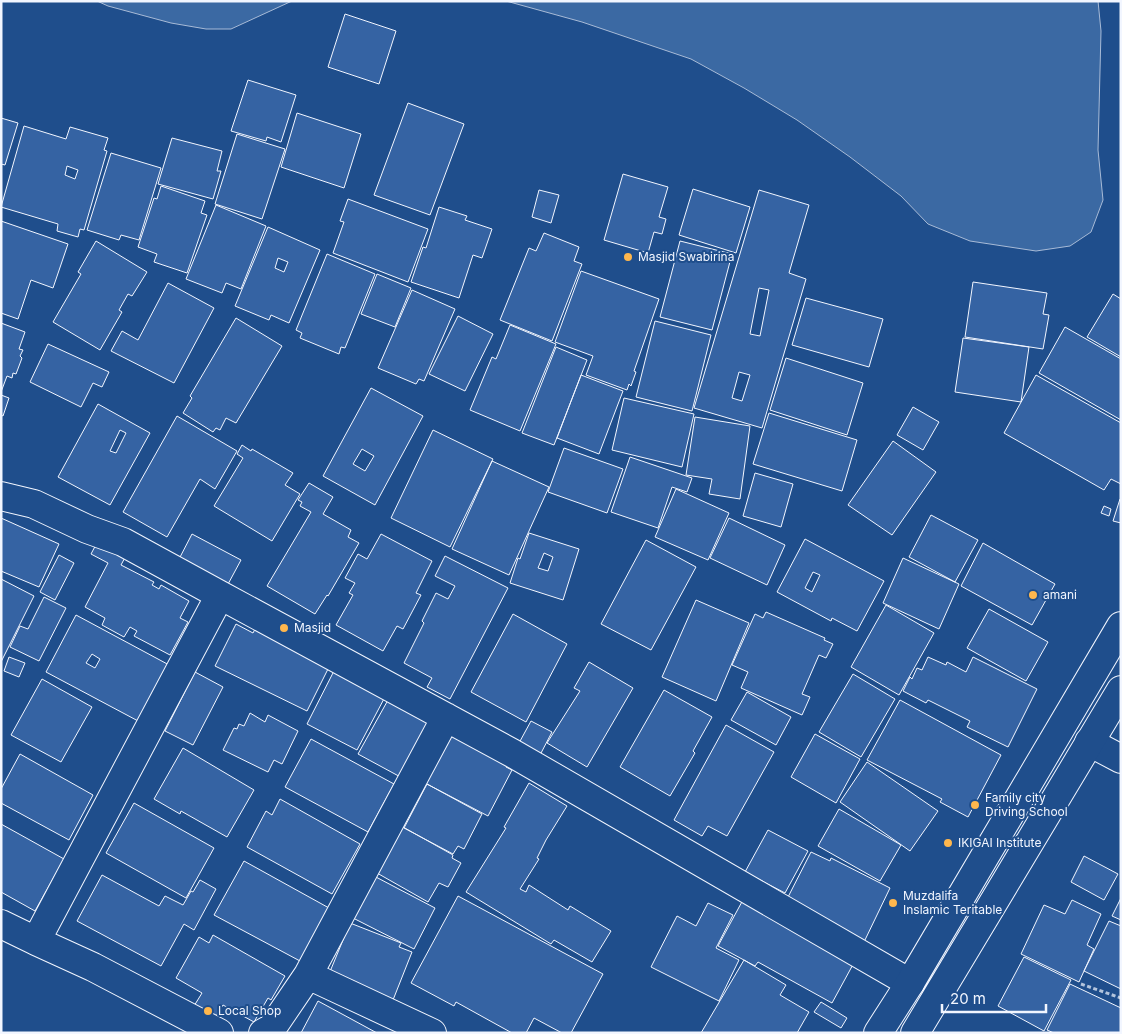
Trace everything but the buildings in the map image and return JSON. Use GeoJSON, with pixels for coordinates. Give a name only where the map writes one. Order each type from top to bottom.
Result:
{"type":"FeatureCollection","features":[{"type":"Feature","properties":{"kind":"street"},"geometry":{"type":"LineString","coordinates":[[1,496],[34,504],[87,529],[123,542],[530,763],[910,983]]}},
{"type":"Feature","properties":{"kind":"street"},"geometry":{"type":"LineString","coordinates":[[36,941],[220,595]]}},
{"type":"Feature","properties":{"kind":"street"},"geometry":{"type":"LineString","coordinates":[[878,1033],[910,983],[1121,626]]}},
{"type":"Feature","properties":{"kind":"street"},"geometry":{"type":"LineString","coordinates":[[915,1033],[1121,690]]}},
{"type":"Feature","properties":{"kind":"street"},"geometry":{"type":"LineString","coordinates":[[263,1033],[272,1028],[308,975],[446,717]]}},
{"type":"Feature","properties":{"kind":"street"},"geometry":{"type":"LineString","coordinates":[[1090,742],[1121,759]]}},
{"type":"Feature","properties":{"kind":"street"},"geometry":{"type":"LineString","coordinates":[[1,924],[94,967],[218,1033]]}},
{"type":"Feature","properties":{"kind":"street"},"geometry":{"type":"LineString","coordinates":[[308,975],[432,1033]]}},
{"type":"Feature","properties":{"kind":"path"},"geometry":{"type":"LineString","coordinates":[[1082,984],[1121,998]]}},
{"type":"Feature","properties":{"kind":"water"},"geometry":{"type":"Polygon","coordinates":[[[97,1],[292,1],[231,29],[206,29],[171,23],[108,6],[97,1]]]}},
{"type":"Feature","properties":{"kind":"water"},"geometry":{"type":"Polygon","coordinates":[[[506,1],[1098,1],[1101,31],[1098,150],[1103,200],[1091,232],[1070,246],[1036,251],[970,241],[928,224],[901,196],[797,120],[691,59],[582,22],[506,1]]]}},
{"type":"Feature","properties":{"kind":"place","name":"Masjid Swabirina"},"geometry":{"type":"Point","coordinates":[628,257]}},
{"type":"Feature","properties":{"kind":"place","name":"amani"},"geometry":{"type":"Point","coordinates":[1033,595]}},
{"type":"Feature","properties":{"kind":"place","name":"Masjid"},"geometry":{"type":"Point","coordinates":[284,628]}},
{"type":"Feature","properties":{"kind":"place","name":"Family city Driving School"},"geometry":{"type":"Point","coordinates":[975,805]}},
{"type":"Feature","properties":{"kind":"place","name":"IKIGAI Institute"},"geometry":{"type":"Point","coordinates":[948,843]}},
{"type":"Feature","properties":{"kind":"place","name":"Muzdalifa Inslamic Teritable"},"geometry":{"type":"Point","coordinates":[893,903]}},
{"type":"Feature","properties":{"kind":"place","name":"Local Shop"},"geometry":{"type":"Point","coordinates":[208,1011]}}]}
